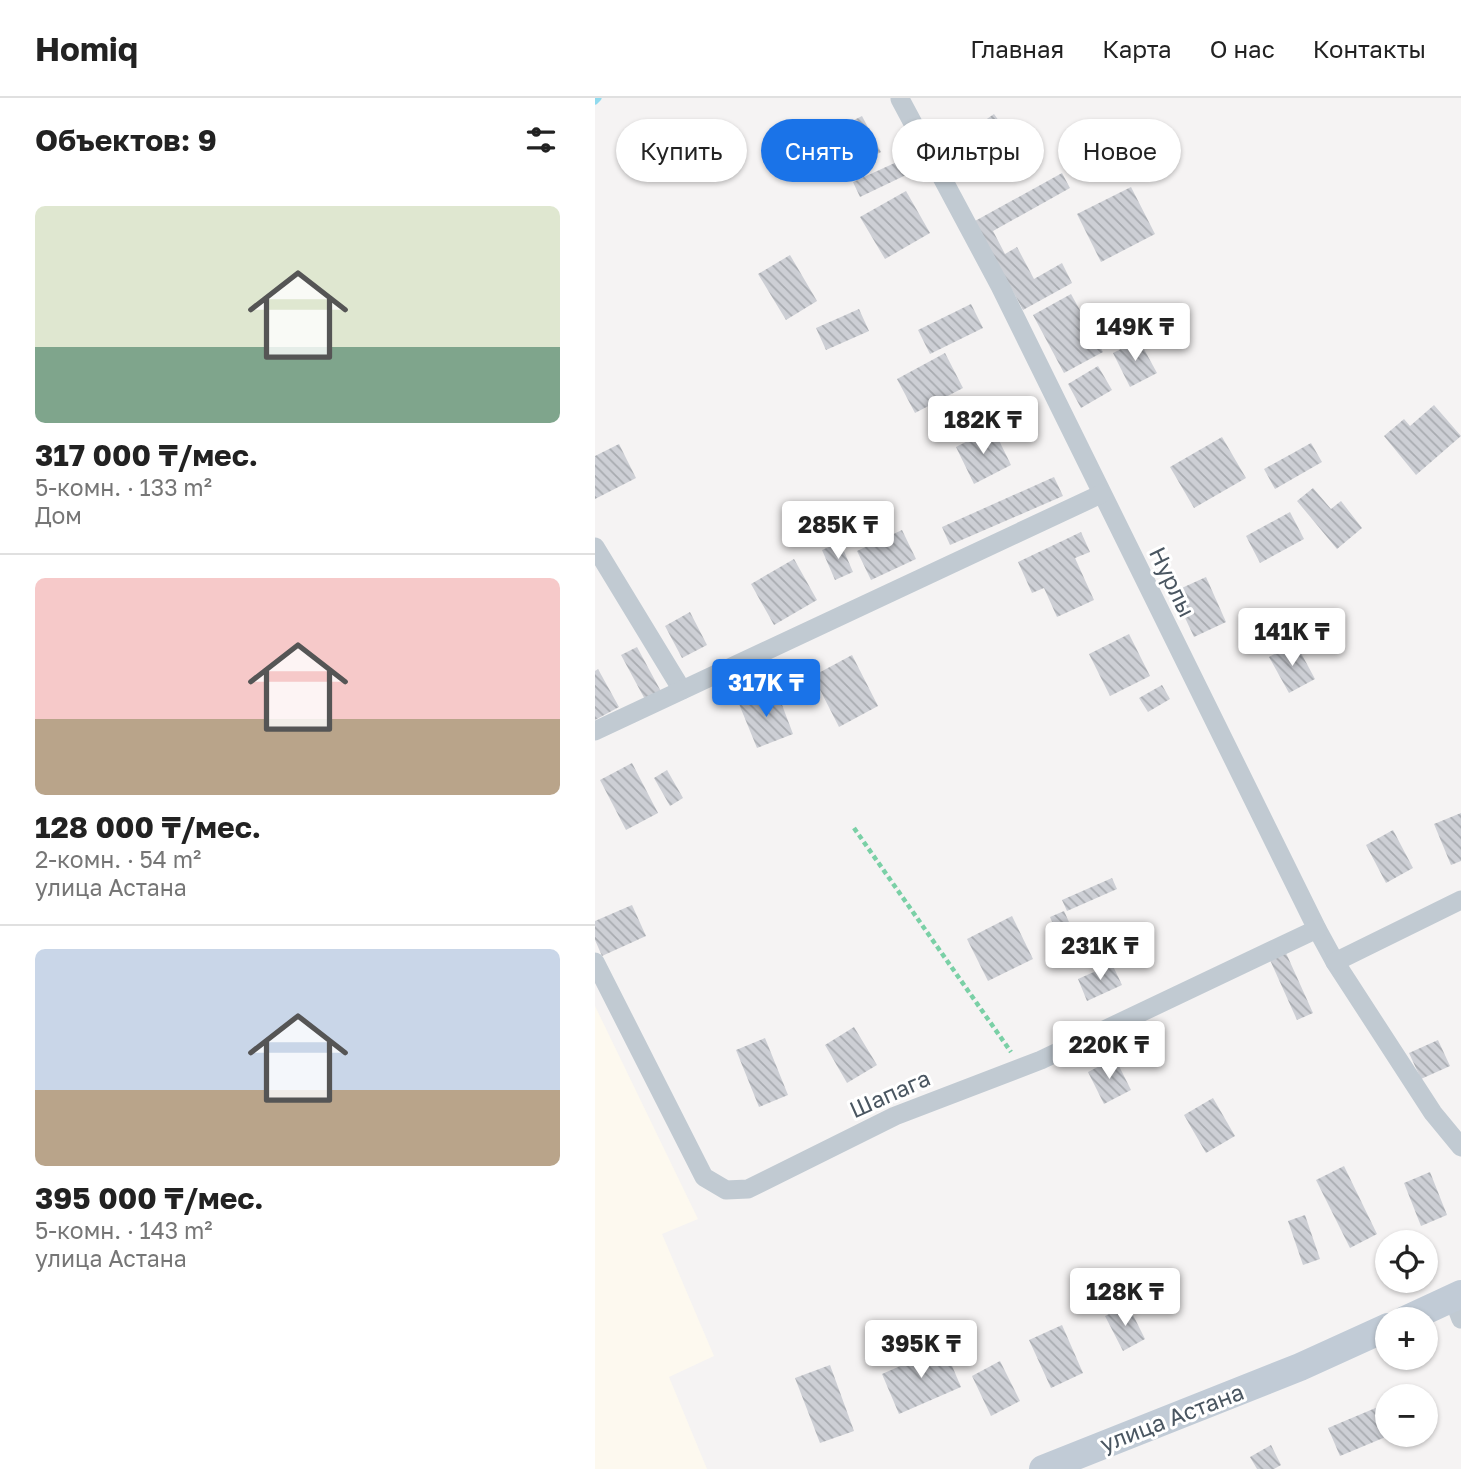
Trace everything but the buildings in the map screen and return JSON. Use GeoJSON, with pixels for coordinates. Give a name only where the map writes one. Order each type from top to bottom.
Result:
{"type":"FeatureCollection","features":[{"type":"Feature","properties":{"kind":"main road"},"geometry":{"type":"LineString","coordinates":[[1438,1310],[1458,1304]]}},
{"type":"Feature","properties":{"kind":"main road","name":"улица Астана"},"geometry":{"type":"LineString","coordinates":[[1043,1469],[1300,1367],[1375,1333]]}},
{"type":"Feature","properties":{"kind":"main road","name":"улица Астана"},"geometry":{"type":"LineString","coordinates":[[1082,1469],[1192,1424],[1300,1367]]}},
{"type":"Feature","properties":{"kind":"street","name":"Нурлы"},"geometry":{"type":"LineString","coordinates":[[900,99],[1000,286],[1317,929],[1335,962],[1433,1112],[1461,1147]]}},
{"type":"Feature","properties":{"kind":"street"},"geometry":{"type":"LineString","coordinates":[[595,730],[1101,494]]}},
{"type":"Feature","properties":{"kind":"street"},"geometry":{"type":"LineString","coordinates":[[595,547],[682,690]]}},
{"type":"Feature","properties":{"kind":"street"},"geometry":{"type":"LineString","coordinates":[[1335,962],[1461,900]]}},
{"type":"Feature","properties":{"kind":"street","name":"Шапага"},"geometry":{"type":"LineString","coordinates":[[595,962],[704,1177],[726,1190],[748,1189],[895,1116],[1021,1067],[1317,929]]}},
{"type":"Feature","properties":{"kind":"path"},"geometry":{"type":"LineString","coordinates":[[854,828],[1021,1067]]}},
{"type":"Feature","properties":{"kind":"shaded area"},"geometry":{"type":"Polygon","coordinates":[[[595,1006],[698,1219],[662,1234],[714,1356],[669,1377],[707,1469],[595,1469],[595,1006]]]}},
{"type":"Feature","properties":{"kind":"waterway"},"geometry":{"type":"LineString","coordinates":[[595,101],[598,98]]}}]}
